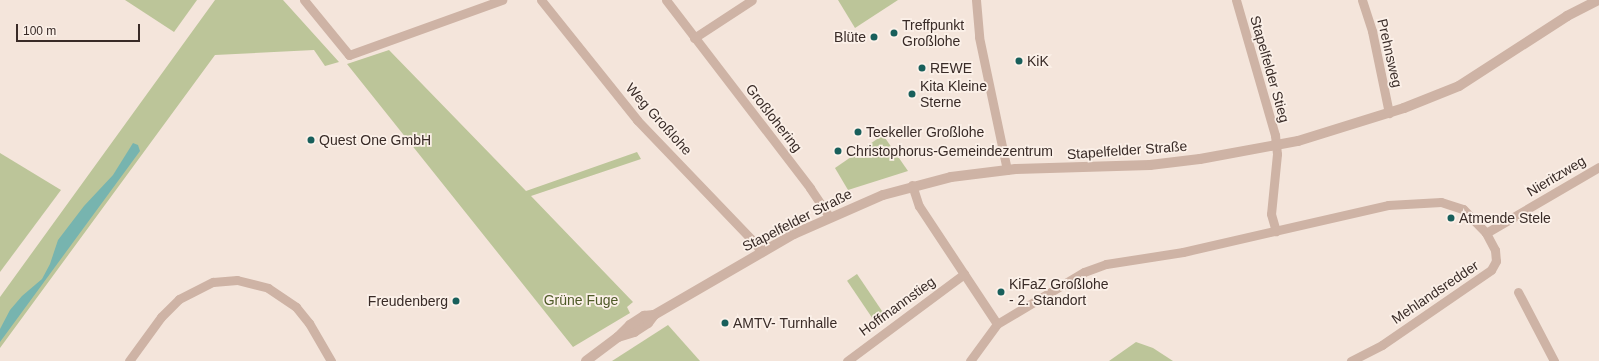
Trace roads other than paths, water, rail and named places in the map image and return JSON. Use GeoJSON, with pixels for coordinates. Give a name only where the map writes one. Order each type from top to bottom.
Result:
{"type":"FeatureCollection","features":[{"type":"Feature","properties":{"kind":"street"},"geometry":{"type":"LineString","coordinates":[[304,0],[350,55],[502,0]]}},
{"type":"Feature","properties":{"kind":"street","name":"Weg Großlohe"},"geometry":{"type":"LineString","coordinates":[[541,0],[637,120],[756,244],[761,252]]}},
{"type":"Feature","properties":{"kind":"street","name":"Großlohering"},"geometry":{"type":"LineString","coordinates":[[666,0],[800,174],[829,216]]}},
{"type":"Feature","properties":{"kind":"street"},"geometry":{"type":"LineString","coordinates":[[694,38],[742,4],[752,0]]}},
{"type":"Feature","properties":{"kind":"street"},"geometry":{"type":"LineString","coordinates":[[976,0],[979,37],[1008,170]]}},
{"type":"Feature","properties":{"kind":"street","name":"Stapelfelder Stieg"},"geometry":{"type":"LineString","coordinates":[[1236,0],[1277,146]]}},
{"type":"Feature","properties":{"kind":"street","name":"Prehnsweg"},"geometry":{"type":"LineString","coordinates":[[1362,0],[1372,31],[1389,113]]}},
{"type":"Feature","properties":{"kind":"street","name":"Stapelfelder Straße"},"geometry":{"type":"LineString","coordinates":[[586,361],[618,338],[638,330],[648,323],[654,315],[761,252],[829,216],[912,186],[951,177],[1008,170],[1150,164],[1277,146],[1389,113],[1464,84],[1567,16],[1599,0]]}},
{"type":"Feature","properties":{"kind":"street"},"geometry":{"type":"LineString","coordinates":[[1276,231],[1271,214],[1277,146]]}},
{"type":"Feature","properties":{"kind":"street","name":"Nieritzweg"},"geometry":{"type":"LineString","coordinates":[[1486,233],[1599,167]]}},
{"type":"Feature","properties":{"kind":"street"},"geometry":{"type":"LineString","coordinates":[[912,186],[919,206],[997,324]]}},
{"type":"Feature","properties":{"kind":"street","name":"Mehlandsredder"},"geometry":{"type":"LineString","coordinates":[[970,361],[997,324],[1084,272],[1106,264],[1183,252],[1388,205],[1441,202],[1463,209],[1486,233],[1495,250],[1496,261],[1491,270],[1382,345],[1351,361]]}},
{"type":"Feature","properties":{"kind":"street","name":"Hoffmannstieg"},"geometry":{"type":"LineString","coordinates":[[847,361],[964,274]]}},
{"type":"Feature","properties":{"kind":"street"},"geometry":{"type":"LineString","coordinates":[[129,361],[161,317],[179,299],[213,282],[237,280],[268,288],[296,307],[309,323],[331,361]]}},
{"type":"Feature","properties":{"kind":"street"},"geometry":{"type":"LineString","coordinates":[[1518,292],[1554,361]]}},
{"type":"Feature","properties":{"kind":"water"},"geometry":{"type":"Polygon","coordinates":[[[133,143],[138,145],[140,151],[0,342],[0,329],[10,310],[22,296],[42,279],[50,264],[58,240],[84,206],[113,175],[133,143]]]}},
{"type":"Feature","properties":{"kind":"place","name":"Treffpunkt Großlohe"},"geometry":{"type":"Point","coordinates":[894,33]}},
{"type":"Feature","properties":{"kind":"place","name":"Blüte"},"geometry":{"type":"Point","coordinates":[874,37]}},
{"type":"Feature","properties":{"kind":"place","name":"KiK"},"geometry":{"type":"Point","coordinates":[1019,61]}},
{"type":"Feature","properties":{"kind":"place","name":"REWE"},"geometry":{"type":"Point","coordinates":[922,68]}},
{"type":"Feature","properties":{"kind":"place","name":"Kita Kleine Sterne"},"geometry":{"type":"Point","coordinates":[912,94]}},
{"type":"Feature","properties":{"kind":"place","name":"Teekeller Großlohe"},"geometry":{"type":"Point","coordinates":[858,132]}},
{"type":"Feature","properties":{"kind":"place","name":"Quest One GmbH"},"geometry":{"type":"Point","coordinates":[311,140]}},
{"type":"Feature","properties":{"kind":"place","name":"Christophorus-Gemeindezentrum"},"geometry":{"type":"Point","coordinates":[838,151]}},
{"type":"Feature","properties":{"kind":"place","name":"Atmende Stele"},"geometry":{"type":"Point","coordinates":[1451,218]}},
{"type":"Feature","properties":{"kind":"place","name":"KiFaZ Großlohe - 2. Standort"},"geometry":{"type":"Point","coordinates":[1001,292]}},
{"type":"Feature","properties":{"kind":"place","name":"Freudenberg"},"geometry":{"type":"Point","coordinates":[456,301]}},
{"type":"Feature","properties":{"kind":"place","name":"AMTV- Turnhalle"},"geometry":{"type":"Point","coordinates":[725,323]}},
{"type":"Feature","properties":{"kind":"park label","name":"Grüne Fuge"},"geometry":{"type":"Point","coordinates":[581,300]}}]}
